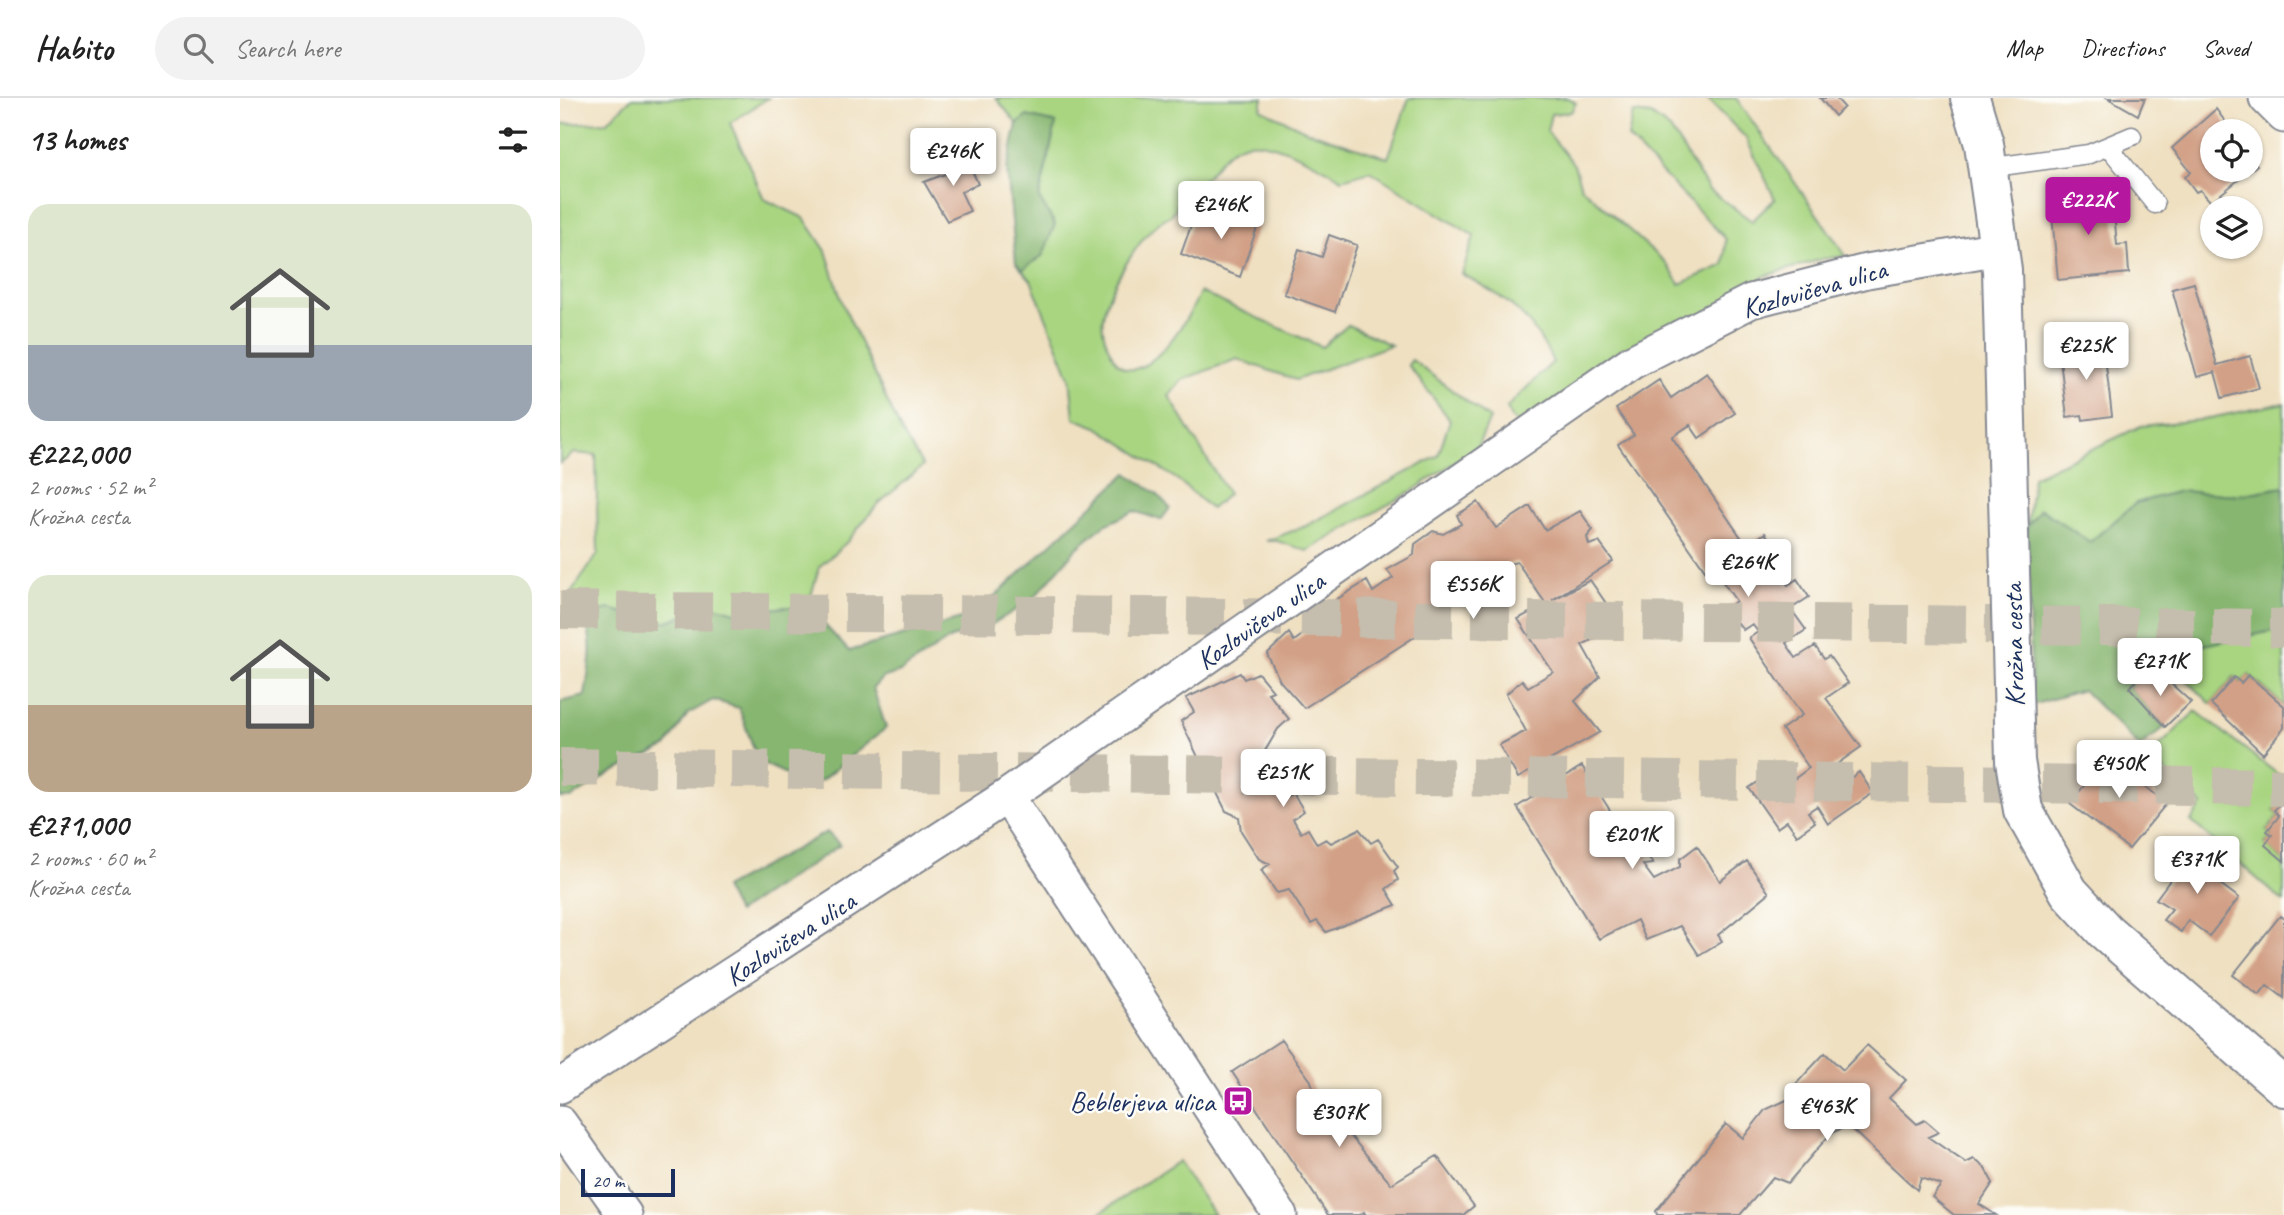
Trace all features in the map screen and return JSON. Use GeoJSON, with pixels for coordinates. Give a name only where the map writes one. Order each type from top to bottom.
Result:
{"type":"FeatureCollection","features":[{"type":"Feature","properties":{"kind":"street","name":"Krožna cesta"},"geometry":{"type":"LineString","coordinates":[[1970,98],[1987,168],[1999,248],[2006,335],[2015,761],[2023,810],[2069,892],[2105,931],[2284,1087]]}},
{"type":"Feature","properties":{"kind":"street"},"geometry":{"type":"LineString","coordinates":[[2266,98],[2284,116]]}},
{"type":"Feature","properties":{"kind":"street","name":"Kozlovičeva ulica"},"geometry":{"type":"LineString","coordinates":[[560,1086],[1007,796],[1632,362],[1751,301],[1874,269],[1999,248]]}},
{"type":"Feature","properties":{"kind":"street"},"geometry":{"type":"LineString","coordinates":[[1007,796],[1280,1215]]}},
{"type":"Feature","properties":{"kind":"street"},"geometry":{"type":"LineString","coordinates":[[560,1123],[625,1215]]}},
{"type":"Feature","properties":{"kind":"lane"},"geometry":{"type":"LineString","coordinates":[[1987,168],[2089,154],[2132,136]]}},
{"type":"Feature","properties":{"kind":"lane"},"geometry":{"type":"LineString","coordinates":[[2108,146],[2155,204]]}},
{"type":"Feature","properties":{"kind":"green space"},"geometry":{"type":"Polygon","coordinates":[[[632,98],[768,98],[730,123],[764,199],[804,218],[826,251],[843,305],[901,431],[923,466],[877,505],[848,541],[819,567],[808,607],[784,607],[742,614],[718,607],[659,623],[610,609],[581,614],[569,596],[598,554],[596,455],[574,453],[560,464],[560,124],[607,122],[632,98]]]}},
{"type":"Feature","properties":{"kind":"green space"},"geometry":{"type":"Polygon","coordinates":[[[996,98],[1263,98],[1261,109],[1307,131],[1388,158],[1409,98],[1569,98],[1576,103],[1571,112],[1551,114],[1547,131],[1574,165],[1581,187],[1665,262],[1680,284],[1724,265],[1726,239],[1628,138],[1633,113],[1651,115],[1670,129],[1709,190],[1752,221],[1775,199],[1746,138],[1707,98],[1736,98],[1846,256],[1822,259],[1765,276],[1527,428],[1511,418],[1507,407],[1553,362],[1536,332],[1516,309],[1462,274],[1474,236],[1370,171],[1342,179],[1283,149],[1258,143],[1240,145],[1227,153],[1199,184],[1183,194],[1173,213],[1152,230],[1125,265],[1103,317],[1104,335],[1111,353],[1122,366],[1135,369],[1148,363],[1175,335],[1200,292],[1322,347],[1348,325],[1391,345],[1296,380],[1237,359],[1182,380],[1169,396],[1228,494],[1211,509],[1178,480],[1097,427],[1074,418],[1070,377],[1031,280],[1022,270],[1043,255],[1039,198],[1056,123],[1027,116],[1017,124],[996,98]]]}},
{"type":"Feature","properties":{"kind":"green space"},"geometry":{"type":"Polygon","coordinates":[[[1027,116],[1056,123],[1039,198],[1055,224],[1043,255],[1022,270],[1016,263],[1007,169],[1017,124],[1027,116]]]}},
{"type":"Feature","properties":{"kind":"green space"},"geometry":{"type":"Polygon","coordinates":[[[1412,360],[1490,419],[1477,447],[1415,489],[1307,551],[1277,541],[1266,541],[1306,526],[1438,456],[1450,420],[1408,365],[1412,360]]]}},
{"type":"Feature","properties":{"kind":"green space"},"geometry":{"type":"Polygon","coordinates":[[[2284,403],[2284,487],[2238,495],[2180,491],[2136,503],[2090,542],[2041,509],[2027,526],[2033,477],[2141,426],[2200,420],[2284,403]]]}},
{"type":"Feature","properties":{"kind":"green space"},"geometry":{"type":"Polygon","coordinates":[[[1127,473],[1157,494],[1170,508],[1161,520],[1134,511],[1103,526],[1076,549],[1032,600],[989,626],[951,638],[900,672],[882,678],[873,688],[886,728],[822,780],[809,785],[758,761],[739,708],[713,700],[688,714],[666,747],[611,773],[571,798],[560,798],[560,702],[585,696],[590,664],[589,633],[581,614],[610,609],[659,623],[718,607],[742,614],[784,607],[808,607],[849,651],[975,615],[1127,473]]]}},
{"type":"Feature","properties":{"kind":"green space"},"geometry":{"type":"Polygon","coordinates":[[[2284,487],[2284,619],[2280,618],[2273,631],[2159,654],[2130,688],[2165,727],[2140,747],[2083,690],[2032,705],[2027,527],[2040,509],[2090,542],[2136,503],[2180,491],[2238,495],[2284,487]]]}},
{"type":"Feature","properties":{"kind":"green space"},"geometry":{"type":"Polygon","coordinates":[[[2273,631],[2284,635],[2284,706],[2249,675],[2241,683],[2234,677],[2211,704],[2178,671],[2160,687],[2145,669],[2159,653],[2273,631]]]}},
{"type":"Feature","properties":{"kind":"green space"},"geometry":{"type":"Polygon","coordinates":[[[2196,711],[2284,779],[2284,801],[2274,810],[2279,816],[2267,830],[2272,835],[2265,844],[2284,861],[2284,902],[2191,821],[2202,805],[2149,756],[2196,711]]]}},
{"type":"Feature","properties":{"kind":"green space"},"geometry":{"type":"Polygon","coordinates":[[[827,832],[840,845],[737,913],[724,888],[827,832]]]}},
{"type":"Feature","properties":{"kind":"green space"},"geometry":{"type":"Polygon","coordinates":[[[1178,1161],[1214,1215],[1097,1215],[1178,1161]]]}},
{"type":"Feature","properties":{"kind":"building"},"geometry":{"type":"Polygon","coordinates":[[[1820,98],[1836,98],[1844,107],[1835,116],[1820,98]]]}},
{"type":"Feature","properties":{"kind":"building"},"geometry":{"type":"Polygon","coordinates":[[[2108,98],[2145,98],[2138,115],[2108,98]]]}},
{"type":"Feature","properties":{"kind":"building"},"geometry":{"type":"Polygon","coordinates":[[[2216,109],[2223,119],[2205,119],[2216,109]]]}},
{"type":"Feature","properties":{"kind":"building"},"geometry":{"type":"Polygon","coordinates":[[[2200,123],[2200,182],[2236,182],[2218,196],[2206,196],[2200,190],[2196,192],[2185,177],[2191,172],[2172,148],[2200,123]]]}},
{"type":"Feature","properties":{"kind":"building"},"geometry":{"type":"Polygon","coordinates":[[[966,156],[978,184],[961,192],[970,211],[947,221],[924,182],[948,173],[945,166],[966,156]]]}},
{"type":"Feature","properties":{"kind":"building"},"geometry":{"type":"Polygon","coordinates":[[[2112,190],[2117,245],[2127,244],[2129,273],[2058,280],[2052,215],[2060,214],[2059,196],[2112,190]]]}},
{"type":"Feature","properties":{"kind":"building"},"geometry":{"type":"Polygon","coordinates":[[[1197,209],[1230,220],[1232,212],[1259,222],[1240,277],[1181,254],[1197,209]]]}},
{"type":"Feature","properties":{"kind":"building"},"geometry":{"type":"Polygon","coordinates":[[[1329,235],[1357,245],[1335,312],[1284,294],[1299,249],[1322,257],[1329,235]]]}},
{"type":"Feature","properties":{"kind":"building"},"geometry":{"type":"Polygon","coordinates":[[[2194,283],[2217,365],[2250,356],[2259,388],[2222,398],[2215,372],[2197,377],[2172,289],[2194,283]]]}},
{"type":"Feature","properties":{"kind":"building"},"geometry":{"type":"Polygon","coordinates":[[[2103,340],[2112,416],[2083,420],[2082,415],[2067,417],[2059,351],[2091,348],[2090,342],[2103,340]]]}},
{"type":"Feature","properties":{"kind":"building"},"geometry":{"type":"Polygon","coordinates":[[[1707,373],[1735,413],[1699,438],[1690,425],[1672,437],[1747,546],[1765,533],[1786,564],[1777,569],[1788,585],[1797,579],[1809,597],[1791,609],[1806,630],[1786,643],[1796,658],[1815,646],[1824,659],[1829,656],[1848,683],[1826,698],[1861,747],[1827,771],[1838,787],[1859,772],[1873,793],[1828,824],[1817,806],[1808,812],[1815,822],[1797,835],[1787,821],[1777,828],[1749,788],[1784,764],[1794,779],[1809,768],[1782,729],[1802,715],[1749,638],[1758,632],[1752,624],[1743,630],[1727,607],[1736,601],[1714,569],[1707,573],[1618,445],[1634,435],[1616,409],[1659,380],[1671,398],[1707,373]]]}},
{"type":"Feature","properties":{"kind":"building"},"geometry":{"type":"Polygon","coordinates":[[[1478,502],[1496,528],[1530,506],[1545,530],[1580,511],[1593,530],[1587,537],[1589,545],[1599,542],[1613,561],[1552,600],[1590,580],[1621,625],[1582,645],[1600,677],[1575,701],[1600,732],[1518,778],[1499,745],[1526,731],[1506,694],[1522,680],[1528,687],[1553,672],[1518,619],[1546,604],[1517,562],[1508,564],[1501,573],[1429,616],[1436,623],[1304,708],[1280,681],[1267,654],[1289,633],[1294,641],[1319,623],[1314,613],[1367,581],[1373,592],[1393,578],[1387,570],[1414,555],[1415,544],[1433,531],[1443,534],[1461,524],[1457,515],[1478,502]]]}},
{"type":"Feature","properties":{"kind":"building"},"geometry":{"type":"Polygon","coordinates":[[[2280,618],[2284,619],[2284,635],[2273,631],[2280,618]]]}},
{"type":"Feature","properties":{"kind":"building"},"geometry":{"type":"Polygon","coordinates":[[[2145,669],[2160,687],[2168,681],[2191,702],[2165,727],[2130,688],[2145,669]]]}},
{"type":"Feature","properties":{"kind":"building"},"geometry":{"type":"Polygon","coordinates":[[[1240,673],[1244,679],[1258,673],[1273,691],[1268,693],[1289,719],[1278,729],[1262,756],[1272,770],[1265,782],[1281,800],[1293,793],[1304,811],[1293,819],[1301,833],[1308,829],[1317,844],[1326,839],[1331,843],[1359,829],[1371,843],[1378,839],[1398,867],[1394,871],[1398,880],[1386,889],[1396,905],[1326,932],[1317,921],[1311,924],[1289,890],[1277,893],[1261,870],[1270,864],[1259,859],[1241,831],[1239,817],[1226,811],[1214,787],[1220,782],[1203,765],[1210,761],[1198,757],[1181,721],[1194,712],[1186,698],[1240,673]]]}},
{"type":"Feature","properties":{"kind":"building"},"geometry":{"type":"Polygon","coordinates":[[[2248,675],[2284,706],[2284,728],[2263,754],[2211,704],[2234,677],[2241,683],[2248,675]]]}},
{"type":"Feature","properties":{"kind":"building"},"geometry":{"type":"Polygon","coordinates":[[[2111,750],[2142,771],[2136,780],[2167,803],[2129,849],[2070,804],[2111,750]]]}},
{"type":"Feature","properties":{"kind":"building"},"geometry":{"type":"Polygon","coordinates":[[[1582,766],[1630,842],[1641,846],[1653,864],[1643,865],[1654,880],[1680,867],[1680,859],[1697,846],[1720,881],[1747,861],[1769,893],[1718,935],[1722,941],[1699,955],[1680,926],[1646,940],[1637,920],[1599,939],[1517,807],[1582,766]]]}},
{"type":"Feature","properties":{"kind":"building"},"geometry":{"type":"Polygon","coordinates":[[[2284,801],[2284,861],[2265,845],[2272,835],[2267,831],[2279,816],[2274,810],[2284,801]]]}},
{"type":"Feature","properties":{"kind":"building"},"geometry":{"type":"Polygon","coordinates":[[[2191,852],[2225,875],[2219,883],[2239,898],[2209,936],[2188,920],[2181,932],[2163,920],[2172,909],[2156,899],[2191,852]]]}},
{"type":"Feature","properties":{"kind":"building"},"geometry":{"type":"Polygon","coordinates":[[[2280,916],[2284,919],[2284,998],[2267,985],[2259,995],[2233,975],[2280,916]]]}},
{"type":"Feature","properties":{"kind":"building"},"geometry":{"type":"Polygon","coordinates":[[[1281,1040],[1311,1081],[1314,1093],[1391,1184],[1437,1156],[1474,1206],[1463,1215],[1366,1215],[1364,1212],[1360,1215],[1328,1215],[1232,1072],[1281,1040]]]}},
{"type":"Feature","properties":{"kind":"building"},"geometry":{"type":"Polygon","coordinates":[[[1867,1045],[1906,1080],[1889,1098],[1917,1124],[1925,1120],[1939,1132],[1928,1137],[1966,1163],[1974,1159],[1984,1167],[1993,1183],[1979,1204],[1996,1215],[1954,1215],[1932,1197],[1941,1185],[1921,1178],[1917,1190],[1848,1126],[1831,1133],[1788,1183],[1773,1177],[1740,1215],[1657,1215],[1656,1211],[1726,1124],[1743,1138],[1765,1110],[1789,1099],[1794,1086],[1825,1053],[1843,1070],[1867,1045]]]}},
{"type":"Feature","properties":{"kind":"tunnel"},"geometry":{"type":"LineString","coordinates":[[560,610],[2284,628]]}},
{"type":"Feature","properties":{"kind":"tunnel"},"geometry":{"type":"LineString","coordinates":[[560,767],[2284,787]]}},
{"type":"Feature","properties":{"kind":"place","name":"Beblerjeva ulica"},"geometry":{"type":"Point","coordinates":[1238,1101]}}]}
